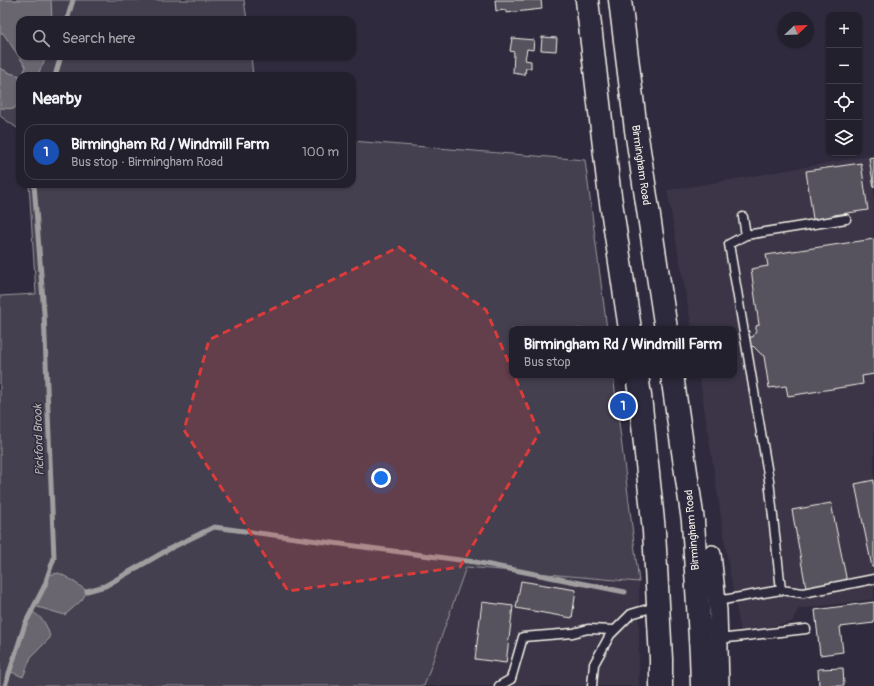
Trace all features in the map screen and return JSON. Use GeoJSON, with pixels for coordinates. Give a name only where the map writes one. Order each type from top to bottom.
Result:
{"type":"FeatureCollection","features":[{"type":"Feature","properties":{"kind":"highway"},"geometry":{"type":"LineString","coordinates":[[587,0],[609,189],[630,326]]}},
{"type":"Feature","properties":{"kind":"highway","name":"Birmingham Road"},"geometry":{"type":"LineString","coordinates":[[620,0],[636,130],[666,326]]}},
{"type":"Feature","properties":{"kind":"highway"},"geometry":{"type":"LineString","coordinates":[[637,378],[654,531],[661,659],[661,686]]}},
{"type":"Feature","properties":{"kind":"highway","name":"Birmingham Road"},"geometry":{"type":"LineString","coordinates":[[672,378],[693,521],[702,654],[702,686]]}},
{"type":"Feature","properties":{"kind":"street","name":"Birmingham Road"},"geometry":{"type":"LineString","coordinates":[[712,554],[717,601],[720,686]]}},
{"type":"Feature","properties":{"kind":"lane"},"geometry":{"type":"LineString","coordinates":[[743,217],[746,235]]}},
{"type":"Feature","properties":{"kind":"lane"},"geometry":{"type":"LineString","coordinates":[[780,590],[769,480],[729,244],[746,235],[846,218]]}},
{"type":"Feature","properties":{"kind":"lane"},"geometry":{"type":"LineString","coordinates":[[717,601],[780,590],[804,593],[874,578]]}},
{"type":"Feature","properties":{"kind":"lane"},"geometry":{"type":"LineString","coordinates":[[592,686],[594,664],[610,634],[631,614],[658,606]]}},
{"type":"Feature","properties":{"kind":"lane"},"geometry":{"type":"LineString","coordinates":[[498,686],[511,679],[523,637],[573,633],[588,628],[614,630]]}},
{"type":"Feature","properties":{"kind":"lane"},"geometry":{"type":"LineString","coordinates":[[719,639],[806,630]]}},
{"type":"Feature","properties":{"kind":"highlighted area"},"geometry":{"type":"Polygon","coordinates":[[[399,247],[486,310],[539,433],[460,567],[288,591],[184,430],[209,340],[399,247]]]}},
{"type":"Feature","properties":{"kind":"shaded area"},"geometry":{"type":"Polygon","coordinates":[[[0,0],[244,0],[246,16],[16,16],[16,60],[251,60],[253,72],[16,72],[16,127],[0,116],[0,0]]]}},
{"type":"Feature","properties":{"kind":"shaded area"},"geometry":{"type":"Polygon","coordinates":[[[0,0],[51,0],[52,16],[16,16],[16,52],[3,33],[0,33],[0,0]]]}},
{"type":"Feature","properties":{"kind":"shaded area"},"geometry":{"type":"Polygon","coordinates":[[[21,60],[45,60],[39,72],[24,72],[26,67],[21,60]]]}},
{"type":"Feature","properties":{"kind":"shaded area"},"geometry":{"type":"Polygon","coordinates":[[[0,68],[16,75],[16,106],[14,109],[0,108],[0,68]]]}},
{"type":"Feature","properties":{"kind":"shaded area"},"geometry":{"type":"Polygon","coordinates":[[[356,141],[585,160],[607,326],[509,326],[509,378],[613,378],[639,582],[466,567],[424,686],[0,686],[0,296],[36,294],[29,188],[356,188],[356,141]]]}},
{"type":"Feature","properties":{"kind":"shaded area"},"geometry":{"type":"Polygon","coordinates":[[[874,155],[874,599],[798,609],[792,622],[741,633],[729,568],[699,378],[737,378],[737,326],[691,326],[667,190],[874,155]]]}},
{"type":"Feature","properties":{"kind":"shaded area"},"geometry":{"type":"Polygon","coordinates":[[[466,567],[639,582],[639,686],[424,686],[466,567]]]}},
{"type":"Feature","properties":{"kind":"shaded area"},"geometry":{"type":"Polygon","coordinates":[[[59,573],[87,591],[82,600],[65,615],[34,606],[45,585],[48,575],[59,573]]]}},
{"type":"Feature","properties":{"kind":"shaded area"},"geometry":{"type":"Polygon","coordinates":[[[31,611],[44,622],[48,629],[50,638],[31,657],[23,677],[9,671],[31,611]]]}},
{"type":"Feature","properties":{"kind":"building"},"geometry":{"type":"Polygon","coordinates":[[[495,0],[541,0],[542,9],[506,13],[506,10],[496,11],[495,0]]]}},
{"type":"Feature","properties":{"kind":"building"},"geometry":{"type":"Polygon","coordinates":[[[542,37],[557,38],[556,51],[541,50],[542,37]]]}},
{"type":"Feature","properties":{"kind":"building"},"geometry":{"type":"Polygon","coordinates":[[[512,38],[534,40],[533,50],[527,49],[525,60],[531,61],[531,68],[526,68],[524,75],[513,73],[514,52],[510,51],[512,38]]]}},
{"type":"Feature","properties":{"kind":"building"},"geometry":{"type":"Polygon","coordinates":[[[874,157],[874,188],[869,158],[874,157]]]}},
{"type":"Feature","properties":{"kind":"building"},"geometry":{"type":"Polygon","coordinates":[[[861,163],[868,210],[834,215],[835,222],[814,226],[806,171],[861,163]]]}},
{"type":"Feature","properties":{"kind":"building"},"geometry":{"type":"Polygon","coordinates":[[[874,239],[874,374],[862,376],[863,384],[788,396],[786,386],[769,388],[764,356],[753,346],[751,348],[749,342],[750,337],[753,337],[756,331],[756,326],[759,325],[751,269],[768,266],[766,255],[874,239]]]}},
{"type":"Feature","properties":{"kind":"building"},"geometry":{"type":"Polygon","coordinates":[[[874,480],[874,567],[872,567],[855,484],[874,480]]]}},
{"type":"Feature","properties":{"kind":"building"},"geometry":{"type":"Polygon","coordinates":[[[831,503],[847,582],[806,588],[792,510],[831,503]]]}},
{"type":"Feature","properties":{"kind":"building"},"geometry":{"type":"Polygon","coordinates":[[[521,581],[576,590],[572,618],[516,608],[521,581]]]}},
{"type":"Feature","properties":{"kind":"building"},"geometry":{"type":"Polygon","coordinates":[[[482,602],[513,606],[506,663],[475,659],[482,602]]]}},
{"type":"Feature","properties":{"kind":"building"},"geometry":{"type":"Polygon","coordinates":[[[874,602],[874,623],[840,627],[843,652],[820,655],[815,610],[874,602]]]}},
{"type":"Feature","properties":{"kind":"building"},"geometry":{"type":"Polygon","coordinates":[[[843,668],[844,686],[819,686],[818,669],[843,668]]]}},
{"type":"Feature","properties":{"kind":"waterway","name":"Pickford Brook"},"geometry":{"type":"LineString","coordinates":[[68,16],[73,0]]}},
{"type":"Feature","properties":{"kind":"waterway","name":"Pickford Brook"},"geometry":{"type":"LineString","coordinates":[[56,72],[60,60]]}},
{"type":"Feature","properties":{"kind":"waterway","name":"Pickford Brook"},"geometry":{"type":"LineString","coordinates":[[5,686],[25,624],[45,585],[54,558],[44,313],[34,188]]}},
{"type":"Feature","properties":{"kind":"waterway"},"geometry":{"type":"LineString","coordinates":[[87,591],[105,586],[171,548],[214,527],[475,562],[625,592]]}},
{"type":"Feature","properties":{"kind":"place","name":"Birmingham Rd / Windmill Farm"},"geometry":{"type":"Point","coordinates":[623,406]}}]}
